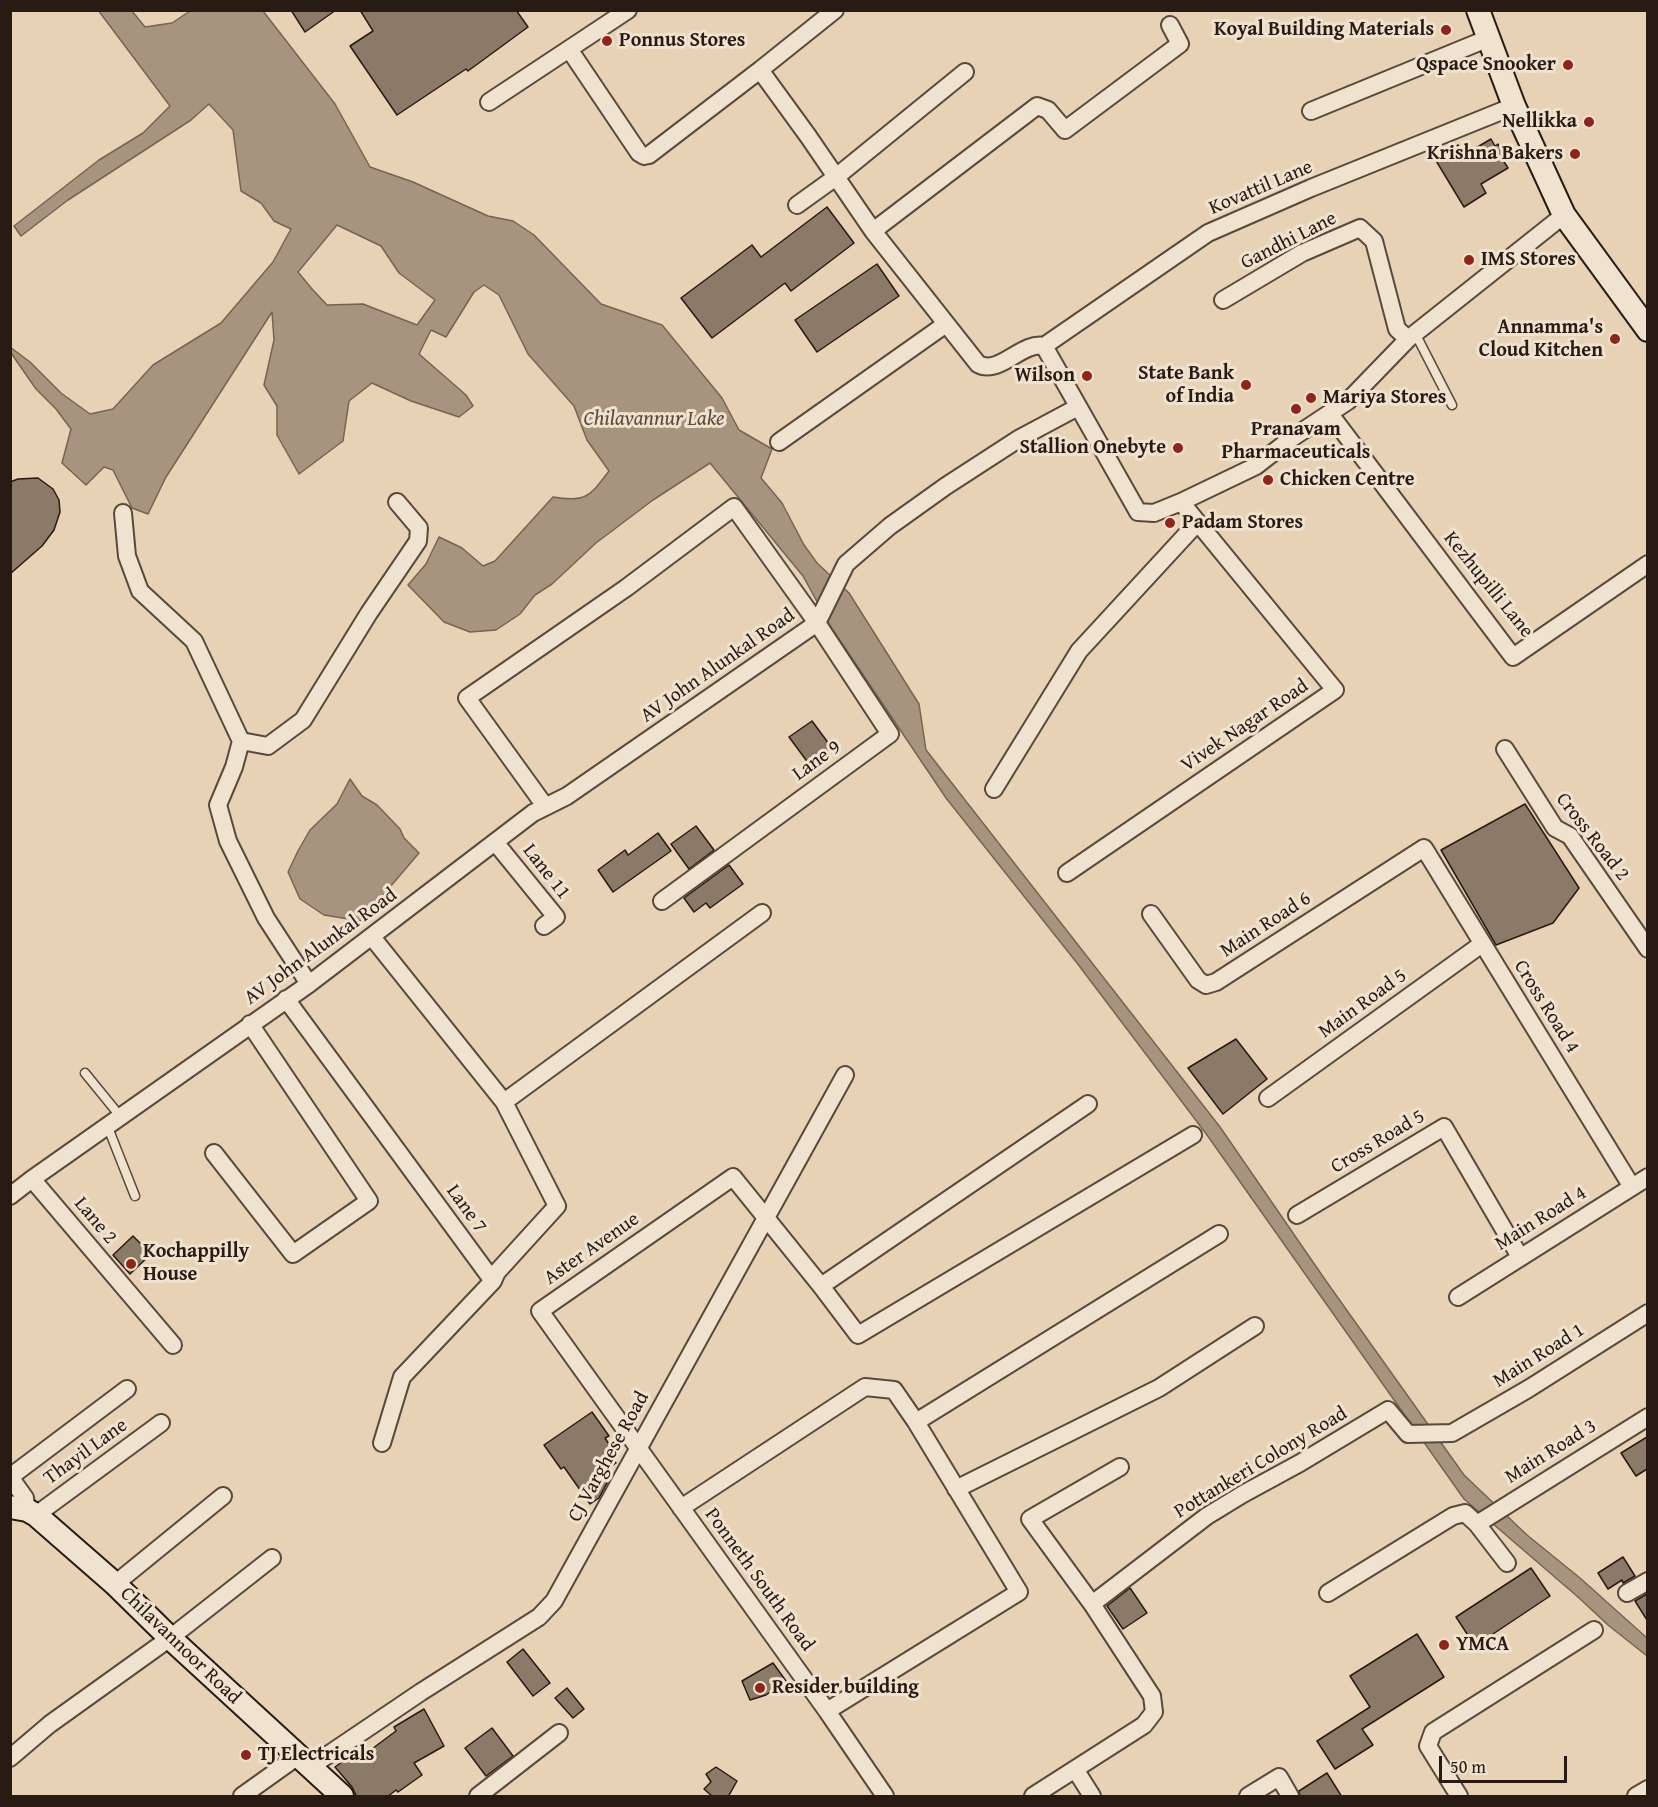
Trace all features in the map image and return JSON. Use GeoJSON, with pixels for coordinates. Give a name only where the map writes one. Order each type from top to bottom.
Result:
{"type":"FeatureCollection","features":[{"type":"Feature","properties":{"kind":"street"},"geometry":{"type":"LineString","coordinates":[[489,102],[628,10]]}},
{"type":"Feature","properties":{"kind":"street"},"geometry":{"type":"LineString","coordinates":[[569,49],[639,153],[644,156],[649,155],[836,10]]}},
{"type":"Feature","properties":{"kind":"street"},"geometry":{"type":"LineString","coordinates":[[1478,10],[1514,106],[1564,215],[1647,330]]}},
{"type":"Feature","properties":{"kind":"street"},"geometry":{"type":"LineString","coordinates":[[873,231],[1037,106],[1048,110],[1065,130],[1180,44],[1170,25]]}},
{"type":"Feature","properties":{"kind":"street"},"geometry":{"type":"LineString","coordinates":[[1311,111],[1489,38]]}},
{"type":"Feature","properties":{"kind":"street"},"geometry":{"type":"LineString","coordinates":[[760,70],[873,231],[946,324],[779,442]]}},
{"type":"Feature","properties":{"kind":"street"},"geometry":{"type":"LineString","coordinates":[[797,205],[836,177],[964,72]]}},
{"type":"Feature","properties":{"kind":"street","name":"Kovattil Lane"},"geometry":{"type":"LineString","coordinates":[[946,324],[978,364],[983,367],[998,365],[1037,344],[1044,346],[1208,233],[1311,188],[1514,106]]}},
{"type":"Feature","properties":{"kind":"street"},"geometry":{"type":"LineString","coordinates":[[1044,346],[1138,512],[1154,513],[1256,466],[1292,438],[1348,401],[1411,336],[1564,215]]}},
{"type":"Feature","properties":{"kind":"street","name":"Gandhi Lane"},"geometry":{"type":"LineString","coordinates":[[1223,300],[1302,253],[1360,228],[1374,241],[1396,328],[1411,336]]}},
{"type":"Feature","properties":{"kind":"street","name":"AV John Alunkal Road"},"geometry":{"type":"LineString","coordinates":[[10,1196],[309,984],[533,813],[567,796],[817,623],[846,564],[890,526],[1020,438],[1078,407]]}},
{"type":"Feature","properties":{"kind":"street","name":"Kezhupilli Lane"},"geometry":{"type":"LineString","coordinates":[[1330,414],[1513,657],[1647,564]]}},
{"type":"Feature","properties":{"kind":"street"},"geometry":{"type":"LineString","coordinates":[[241,741],[268,746],[303,720],[369,613],[418,541],[419,528],[397,501]]}},
{"type":"Feature","properties":{"kind":"street","name":"Vivek Nagar Road"},"geometry":{"type":"LineString","coordinates":[[1067,873],[1335,690],[1181,502]]}},
{"type":"Feature","properties":{"kind":"street"},"geometry":{"type":"LineString","coordinates":[[545,807],[467,698],[626,588],[734,507],[817,623]]}},
{"type":"Feature","properties":{"kind":"street"},"geometry":{"type":"LineString","coordinates":[[123,513],[126,556],[140,591],[194,641],[241,741],[234,768],[218,805],[225,832],[243,874],[266,918],[309,984]]}},
{"type":"Feature","properties":{"kind":"street"},"geometry":{"type":"LineString","coordinates":[[994,789],[1079,651],[1197,523]]}},
{"type":"Feature","properties":{"kind":"street","name":"Lane 9"},"geometry":{"type":"LineString","coordinates":[[662,901],[890,734],[817,623]]}},
{"type":"Feature","properties":{"kind":"street","name":"Cross Road 2"},"geometry":{"type":"LineString","coordinates":[[1505,749],[1555,828],[1570,836],[1647,948]]}},
{"type":"Feature","properties":{"kind":"street","name":"Lane 11"},"geometry":{"type":"LineString","coordinates":[[495,842],[556,917],[544,926]]}},
{"type":"Feature","properties":{"kind":"street","name":"Main Road 6"},"geometry":{"type":"LineString","coordinates":[[1151,914],[1198,980],[1206,985],[1216,982],[1424,848]]}},
{"type":"Feature","properties":{"kind":"street","name":"Cross Road 4"},"geometry":{"type":"LineString","coordinates":[[1424,848],[1632,1187]]}},
{"type":"Feature","properties":{"kind":"street"},"geometry":{"type":"LineString","coordinates":[[504,1102],[762,913]]}},
{"type":"Feature","properties":{"kind":"street"},"geometry":{"type":"LineString","coordinates":[[372,937],[522,1126]]}},
{"type":"Feature","properties":{"kind":"street","name":"Main Road 5"},"geometry":{"type":"LineString","coordinates":[[1268,1098],[1482,944]]}},
{"type":"Feature","properties":{"kind":"street","name":"Lane 7"},"geometry":{"type":"LineString","coordinates":[[286,999],[493,1281]]}},
{"type":"Feature","properties":{"kind":"street"},"geometry":{"type":"LineString","coordinates":[[214,1154],[293,1254],[369,1202],[250,1024]]}},
{"type":"Feature","properties":{"kind":"street","name":"CJ Varghese Road"},"geometry":{"type":"LineString","coordinates":[[242,1797],[430,1686],[539,1617],[554,1601],[844,1075]]}},
{"type":"Feature","properties":{"kind":"street"},"geometry":{"type":"LineString","coordinates":[[382,1443],[402,1377],[493,1281],[497,1272],[557,1206],[504,1102]]}},
{"type":"Feature","properties":{"kind":"street"},"geometry":{"type":"LineString","coordinates":[[821,1286],[1089,1104]]}},
{"type":"Feature","properties":{"kind":"street","name":"Cross Road 5"},"geometry":{"type":"LineString","coordinates":[[1297,1215],[1444,1127],[1520,1257]]}},
{"type":"Feature","properties":{"kind":"street"},"geometry":{"type":"LineString","coordinates":[[766,1220],[858,1335],[1193,1135]]}},
{"type":"Feature","properties":{"kind":"street","name":"Aster Avenue"},"geometry":{"type":"LineString","coordinates":[[637,1448],[540,1311],[733,1177],[766,1220]]}},
{"type":"Feature","properties":{"kind":"street","name":"Main Road 4"},"geometry":{"type":"LineString","coordinates":[[1458,1297],[1647,1177]]}},
{"type":"Feature","properties":{"kind":"street","name":"Lane 2"},"geometry":{"type":"LineString","coordinates":[[32,1179],[173,1346]]}},
{"type":"Feature","properties":{"kind":"street"},"geometry":{"type":"LineString","coordinates":[[916,1422],[1220,1234]]}},
{"type":"Feature","properties":{"kind":"street","name":"Main Road 1"},"geometry":{"type":"LineString","coordinates":[[1408,1434],[1452,1433],[1528,1389],[1647,1313]]}},
{"type":"Feature","properties":{"kind":"street"},"geometry":{"type":"LineString","coordinates":[[956,1489],[1159,1388],[1255,1326]]}},
{"type":"Feature","properties":{"kind":"street"},"geometry":{"type":"LineString","coordinates":[[681,1508],[865,1387],[894,1390],[916,1422],[1019,1592],[828,1711]]}},
{"type":"Feature","properties":{"kind":"street"},"geometry":{"type":"LineString","coordinates":[[25,1510],[25,1498],[10,1477],[127,1389]]}},
{"type":"Feature","properties":{"kind":"street","name":"Pottankeri Colony Road"},"geometry":{"type":"LineString","coordinates":[[1092,1604],[1207,1516],[1388,1410],[1408,1434]]}},
{"type":"Feature","properties":{"kind":"street","name":"Main Road 3"},"geometry":{"type":"LineString","coordinates":[[1477,1524],[1647,1416]]}},
{"type":"Feature","properties":{"kind":"street","name":"Thayil Lane"},"geometry":{"type":"LineString","coordinates":[[25,1510],[161,1423]]}},
{"type":"Feature","properties":{"kind":"street","name":"Ponneth South Road"},"geometry":{"type":"LineString","coordinates":[[637,1448],[828,1711],[885,1797]]}},
{"type":"Feature","properties":{"kind":"street"},"geometry":{"type":"LineString","coordinates":[[1033,1797],[1144,1725],[1154,1712],[1152,1696],[1092,1604],[1030,1519],[1120,1467]]}},
{"type":"Feature","properties":{"kind":"street"},"geometry":{"type":"LineString","coordinates":[[115,1584],[223,1496]]}},
{"type":"Feature","properties":{"kind":"street","name":"Chilavannoor Road"},"geometry":{"type":"LineString","coordinates":[[25,1510],[115,1584],[342,1797]]}},
{"type":"Feature","properties":{"kind":"street"},"geometry":{"type":"LineString","coordinates":[[1328,1593],[1453,1516],[1465,1514],[1477,1524],[1507,1563]]}},
{"type":"Feature","properties":{"kind":"street"},"geometry":{"type":"LineString","coordinates":[[10,1758],[50,1724],[171,1638],[272,1558]]}},
{"type":"Feature","properties":{"kind":"street"},"geometry":{"type":"LineString","coordinates":[[1628,1593],[1647,1581]]}},
{"type":"Feature","properties":{"kind":"street"},"geometry":{"type":"LineString","coordinates":[[1459,1797],[1428,1746],[1433,1732],[1593,1630]]}},
{"type":"Feature","properties":{"kind":"street"},"geometry":{"type":"LineString","coordinates":[[478,1797],[559,1733]]}},
{"type":"Feature","properties":{"kind":"street"},"geometry":{"type":"LineString","coordinates":[[1076,1769],[1092,1797]]}},
{"type":"Feature","properties":{"kind":"street"},"geometry":{"type":"LineString","coordinates":[[1248,1797],[1279,1777],[1290,1797]]}},
{"type":"Feature","properties":{"kind":"street"},"geometry":{"type":"LineString","coordinates":[[1636,1797],[1647,1789]]}},
{"type":"Feature","properties":{"kind":"lane"},"geometry":{"type":"LineString","coordinates":[[1411,336],[1452,405]]}},
{"type":"Feature","properties":{"kind":"lane"},"geometry":{"type":"LineString","coordinates":[[85,1073],[114,1121],[135,1196]]}},
{"type":"Feature","properties":{"kind":"water","name":"Chilavannur Lake"},"geometry":{"type":"Polygon","coordinates":[[[98,10],[132,11],[145,27],[172,23],[190,11],[263,11],[335,104],[370,167],[413,182],[488,216],[513,221],[534,235],[601,304],[662,325],[722,398],[739,430],[772,449],[761,478],[782,503],[804,545],[817,563],[849,593],[919,704],[926,750],[1220,1127],[1464,1475],[1527,1535],[1580,1578],[1647,1638],[1647,1656],[1608,1625],[1464,1499],[1207,1135],[1077,963],[946,798],[831,627],[803,576],[710,463],[653,500],[596,543],[552,584],[535,595],[520,614],[496,630],[470,632],[444,622],[408,585],[426,564],[439,537],[462,548],[483,566],[495,561],[553,497],[573,499],[586,496],[609,471],[587,440],[574,406],[528,354],[499,295],[484,285],[474,292],[446,337],[431,330],[419,354],[466,395],[473,406],[459,417],[411,401],[372,383],[349,401],[343,441],[299,474],[277,435],[277,406],[264,385],[274,340],[272,312],[166,477],[148,514],[132,508],[113,470],[104,467],[86,485],[62,463],[71,429],[56,409],[36,389],[11,353],[10,347],[30,362],[61,393],[90,414],[113,409],[153,365],[221,323],[273,262],[291,229],[274,221],[261,203],[241,191],[233,130],[209,104],[191,120],[68,200],[21,236],[14,226],[99,160],[143,133],[170,106],[98,10]],[[337,225],[298,272],[327,305],[363,304],[417,325],[435,300],[399,273],[381,246],[337,225]]]}},
{"type":"Feature","properties":{"kind":"water"},"geometry":{"type":"Polygon","coordinates":[[[350,779],[362,796],[377,805],[419,853],[361,921],[324,915],[300,899],[288,872],[310,830],[337,804],[350,779]]]}},
{"type":"Feature","properties":{"kind":"building"},"geometry":{"type":"Polygon","coordinates":[[[291,10],[336,10],[305,32],[291,10]]]}},
{"type":"Feature","properties":{"kind":"building"},"geometry":{"type":"Polygon","coordinates":[[[360,10],[516,10],[528,27],[468,71],[466,69],[397,115],[350,46],[373,31],[360,10]]]}},
{"type":"Feature","properties":{"kind":"building"},"geometry":{"type":"Polygon","coordinates":[[[1491,139],[1495,146],[1498,144],[1506,158],[1503,160],[1508,168],[1481,184],[1486,193],[1464,207],[1435,159],[1458,145],[1464,155],[1491,139]]]}},
{"type":"Feature","properties":{"kind":"building"},"geometry":{"type":"Polygon","coordinates":[[[827,207],[854,243],[791,291],[785,283],[712,338],[681,298],[752,245],[761,257],[827,207]]]}},
{"type":"Feature","properties":{"kind":"building"},"geometry":{"type":"Polygon","coordinates":[[[877,264],[899,296],[817,352],[795,320],[877,264]]]}},
{"type":"Feature","properties":{"kind":"building"},"geometry":{"type":"Polygon","coordinates":[[[38,478],[53,489],[59,500],[60,512],[54,530],[42,546],[10,574],[10,482],[18,479],[38,478]]]}},
{"type":"Feature","properties":{"kind":"building"},"geometry":{"type":"Polygon","coordinates":[[[812,721],[832,748],[809,764],[789,737],[812,721]]]}},
{"type":"Feature","properties":{"kind":"building"},"geometry":{"type":"Polygon","coordinates":[[[1525,804],[1579,888],[1553,923],[1496,945],[1441,850],[1525,804]]]}},
{"type":"Feature","properties":{"kind":"building"},"geometry":{"type":"Polygon","coordinates":[[[696,826],[714,850],[689,869],[671,844],[696,826]]]}},
{"type":"Feature","properties":{"kind":"building"},"geometry":{"type":"Polygon","coordinates":[[[658,833],[671,851],[613,892],[598,870],[625,850],[628,855],[658,833]]]}},
{"type":"Feature","properties":{"kind":"building"},"geometry":{"type":"Polygon","coordinates":[[[729,865],[743,884],[710,908],[706,903],[694,912],[684,898],[729,865]]]}},
{"type":"Feature","properties":{"kind":"building"},"geometry":{"type":"Polygon","coordinates":[[[1236,1039],[1267,1079],[1223,1114],[1188,1068],[1236,1039]]]}},
{"type":"Feature","properties":{"kind":"building","name":"Kochappilly House"},"geometry":{"type":"Polygon","coordinates":[[[133,1236],[151,1254],[130,1274],[113,1255],[133,1236]]]}},
{"type":"Feature","properties":{"kind":"building"},"geometry":{"type":"Polygon","coordinates":[[[592,1412],[609,1436],[605,1438],[616,1455],[612,1457],[616,1463],[606,1470],[611,1476],[606,1481],[599,1498],[590,1504],[564,1467],[561,1469],[544,1445],[592,1412]]]}},
{"type":"Feature","properties":{"kind":"building"},"geometry":{"type":"Polygon","coordinates":[[[1647,1437],[1647,1469],[1636,1476],[1621,1453],[1647,1437]]]}},
{"type":"Feature","properties":{"kind":"building"},"geometry":{"type":"Polygon","coordinates":[[[1623,1557],[1635,1576],[1623,1583],[1622,1580],[1608,1589],[1598,1573],[1623,1557]]]}},
{"type":"Feature","properties":{"kind":"building"},"geometry":{"type":"Polygon","coordinates":[[[1531,1568],[1550,1596],[1475,1646],[1456,1617],[1531,1568]]]}},
{"type":"Feature","properties":{"kind":"building"},"geometry":{"type":"Polygon","coordinates":[[[1130,1588],[1147,1613],[1123,1629],[1107,1606],[1130,1588]]]}},
{"type":"Feature","properties":{"kind":"building"},"geometry":{"type":"Polygon","coordinates":[[[1647,1594],[1647,1620],[1635,1601],[1647,1594]]]}},
{"type":"Feature","properties":{"kind":"building"},"geometry":{"type":"Polygon","coordinates":[[[1417,1634],[1444,1677],[1362,1729],[1373,1745],[1335,1769],[1317,1741],[1370,1707],[1350,1676],[1417,1634]]]}},
{"type":"Feature","properties":{"kind":"building"},"geometry":{"type":"Polygon","coordinates":[[[523,1649],[550,1683],[533,1696],[507,1662],[523,1649]]]}},
{"type":"Feature","properties":{"kind":"building","name":"Resider building"},"geometry":{"type":"Polygon","coordinates":[[[773,1663],[786,1681],[766,1695],[750,1700],[742,1681],[773,1663]]]}},
{"type":"Feature","properties":{"kind":"building"},"geometry":{"type":"Polygon","coordinates":[[[567,1688],[584,1709],[573,1718],[555,1698],[567,1688]]]}},
{"type":"Feature","properties":{"kind":"building"},"geometry":{"type":"Polygon","coordinates":[[[424,1709],[444,1746],[414,1763],[422,1775],[387,1797],[357,1797],[352,1787],[335,1767],[357,1751],[361,1757],[396,1731],[394,1727],[424,1709]]]}},
{"type":"Feature","properties":{"kind":"building"},"geometry":{"type":"Polygon","coordinates":[[[492,1728],[513,1756],[486,1776],[465,1748],[492,1728]]]}},
{"type":"Feature","properties":{"kind":"building"},"geometry":{"type":"Polygon","coordinates":[[[716,1767],[737,1781],[728,1797],[713,1797],[704,1789],[711,1782],[706,1774],[716,1767]]]}},
{"type":"Feature","properties":{"kind":"building"},"geometry":{"type":"Polygon","coordinates":[[[1327,1773],[1342,1797],[1300,1797],[1299,1791],[1327,1773]]]}},
{"type":"Feature","properties":{"kind":"place","name":"Koyal Building Materials"},"geometry":{"type":"Point","coordinates":[1446,30]}},
{"type":"Feature","properties":{"kind":"place","name":"Ponnus Stores"},"geometry":{"type":"Point","coordinates":[607,41]}},
{"type":"Feature","properties":{"kind":"place","name":"Qspace Snooker"},"geometry":{"type":"Point","coordinates":[1568,65]}},
{"type":"Feature","properties":{"kind":"place","name":"Nellikka"},"geometry":{"type":"Point","coordinates":[1589,122]}},
{"type":"Feature","properties":{"kind":"place","name":"Krishna Bakers"},"geometry":{"type":"Point","coordinates":[1575,154]}},
{"type":"Feature","properties":{"kind":"place","name":"IMS Stores"},"geometry":{"type":"Point","coordinates":[1469,260]}},
{"type":"Feature","properties":{"kind":"place","name":"Annamma's Cloud Kitchen"},"geometry":{"type":"Point","coordinates":[1615,339]}},
{"type":"Feature","properties":{"kind":"place","name":"Wilson"},"geometry":{"type":"Point","coordinates":[1087,376]}},
{"type":"Feature","properties":{"kind":"place","name":"State Bank of India"},"geometry":{"type":"Point","coordinates":[1246,385]}},
{"type":"Feature","properties":{"kind":"place","name":"Mariya Stores"},"geometry":{"type":"Point","coordinates":[1311,398]}},
{"type":"Feature","properties":{"kind":"place","name":"Pranavam Pharmaceuticals"},"geometry":{"type":"Point","coordinates":[1296,409]}},
{"type":"Feature","properties":{"kind":"place","name":"Stallion Onebyte"},"geometry":{"type":"Point","coordinates":[1178,448]}},
{"type":"Feature","properties":{"kind":"place","name":"Chicken Centre"},"geometry":{"type":"Point","coordinates":[1268,480]}},
{"type":"Feature","properties":{"kind":"place","name":"Padam Stores"},"geometry":{"type":"Point","coordinates":[1170,523]}},
{"type":"Feature","properties":{"kind":"place","name":"Kochappilly House"},"geometry":{"type":"Point","coordinates":[131,1264]}},
{"type":"Feature","properties":{"kind":"place","name":"YMCA"},"geometry":{"type":"Point","coordinates":[1444,1645]}},
{"type":"Feature","properties":{"kind":"place","name":"Resider building"},"geometry":{"type":"Point","coordinates":[760,1688]}},
{"type":"Feature","properties":{"kind":"place","name":"TJ Electricals"},"geometry":{"type":"Point","coordinates":[246,1755]}}]}
